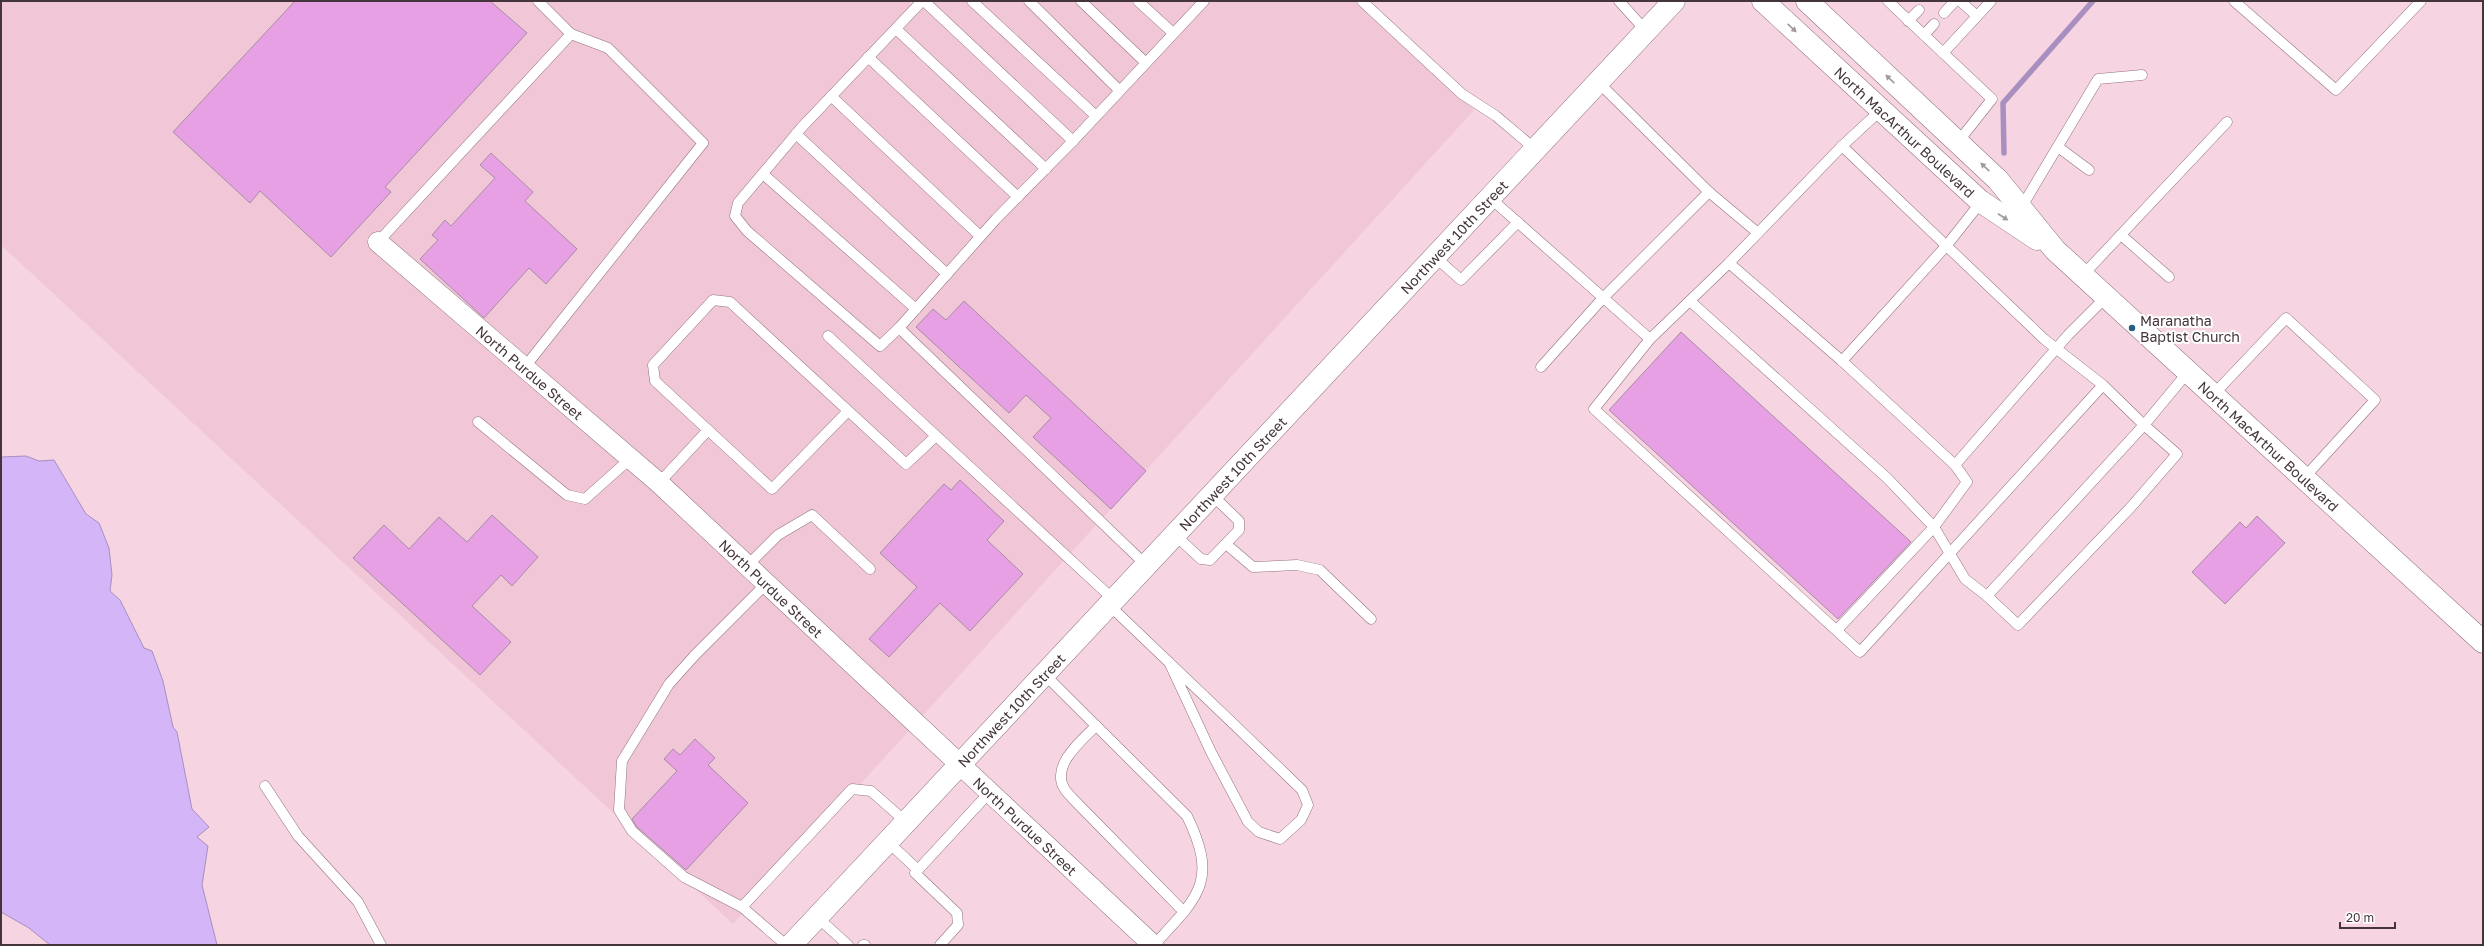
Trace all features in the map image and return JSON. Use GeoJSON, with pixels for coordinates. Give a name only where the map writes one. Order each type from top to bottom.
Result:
{"type":"FeatureCollection","features":[{"type":"Feature","properties":{"kind":"main road","name":"Northwest 10th Street"},"geometry":{"type":"LineString","coordinates":[[790,945],[1674,1]]}},
{"type":"Feature","properties":{"kind":"main road","name":"North MacArthur Boulevard"},"geometry":{"type":"LineString","coordinates":[[1763,1],[1981,202],[2055,250]]}},
{"type":"Feature","properties":{"kind":"main road","name":"North MacArthur Boulevard"},"geometry":{"type":"LineString","coordinates":[[1807,1],[1998,180],[2055,250],[2483,642]]}},
{"type":"Feature","properties":{"kind":"street","name":"North Purdue Street"},"geometry":{"type":"LineString","coordinates":[[378,242],[659,483],[1153,945]]}},
{"type":"Feature","properties":{"kind":"lane"},"geometry":{"type":"LineString","coordinates":[[524,368],[703,143],[608,48],[571,34],[538,1]]}},
{"type":"Feature","properties":{"kind":"lane"},"geometry":{"type":"LineString","coordinates":[[1073,141],[924,1],[868,57],[796,134],[738,203],[735,216],[747,231],[880,346],[899,328],[980,236],[1073,141],[1145,62],[1174,33],[1197,3]]}},
{"type":"Feature","properties":{"kind":"lane"},"geometry":{"type":"LineString","coordinates":[[972,1],[1096,116]]}},
{"type":"Feature","properties":{"kind":"lane"},"geometry":{"type":"LineString","coordinates":[[1029,1],[1119,90]]}},
{"type":"Feature","properties":{"kind":"lane"},"geometry":{"type":"LineString","coordinates":[[1081,1],[1145,62]]}},
{"type":"Feature","properties":{"kind":"lane"},"geometry":{"type":"LineString","coordinates":[[1138,1],[1174,33]]}},
{"type":"Feature","properties":{"kind":"lane"},"geometry":{"type":"LineString","coordinates":[[1362,1],[1462,94],[1496,116],[1535,149]]}},
{"type":"Feature","properties":{"kind":"lane"},"geometry":{"type":"LineString","coordinates":[[1618,1],[1646,31]]}},
{"type":"Feature","properties":{"kind":"lane"},"geometry":{"type":"LineString","coordinates":[[1888,1],[1899,5],[1908,21],[1992,99],[1958,142]]}},
{"type":"Feature","properties":{"kind":"lane"},"geometry":{"type":"LineString","coordinates":[[1944,13],[1955,1]]}},
{"type":"Feature","properties":{"kind":"lane"},"geometry":{"type":"LineString","coordinates":[[1960,1],[1977,16]]}},
{"type":"Feature","properties":{"kind":"lane"},"geometry":{"type":"LineString","coordinates":[[1943,53],[1991,1]]}},
{"type":"Feature","properties":{"kind":"lane"},"geometry":{"type":"LineString","coordinates":[[2234,1],[2336,90],[2421,1]]}},
{"type":"Feature","properties":{"kind":"lane"},"geometry":{"type":"LineString","coordinates":[[1908,21],[1918,10]]}},
{"type":"Feature","properties":{"kind":"lane"},"geometry":{"type":"LineString","coordinates":[[1924,35],[1934,24]]}},
{"type":"Feature","properties":{"kind":"lane"},"geometry":{"type":"LineString","coordinates":[[896,29],[1046,169]]}},
{"type":"Feature","properties":{"kind":"lane"},"geometry":{"type":"LineString","coordinates":[[378,242],[571,34]]}},
{"type":"Feature","properties":{"kind":"lane"},"geometry":{"type":"LineString","coordinates":[[868,57],[1018,197]]}},
{"type":"Feature","properties":{"kind":"lane"},"geometry":{"type":"LineString","coordinates":[[2021,208],[2098,79],[2142,74]]}},
{"type":"Feature","properties":{"kind":"lane"},"geometry":{"type":"LineString","coordinates":[[1598,82],[1709,192],[1758,233]]}},
{"type":"Feature","properties":{"kind":"lane"},"geometry":{"type":"LineString","coordinates":[[831,96],[980,236]]}},
{"type":"Feature","properties":{"kind":"lane"},"geometry":{"type":"LineString","coordinates":[[1880,110],[1842,146],[1729,263],[1650,340],[1594,409],[1860,652],[2103,386]]}},
{"type":"Feature","properties":{"kind":"lane"},"geometry":{"type":"LineString","coordinates":[[2082,275],[2227,122]]}},
{"type":"Feature","properties":{"kind":"lane"},"geometry":{"type":"LineString","coordinates":[[796,134],[947,274]]}},
{"type":"Feature","properties":{"kind":"lane"},"geometry":{"type":"LineString","coordinates":[[1690,301],[1887,478],[1934,527],[1965,579],[1987,596],[2018,625],[2131,507],[2177,454],[2103,386],[2057,350],[1842,146]]}},
{"type":"Feature","properties":{"kind":"lane"},"geometry":{"type":"LineString","coordinates":[[2058,147],[2089,170]]}},
{"type":"Feature","properties":{"kind":"lane"},"geometry":{"type":"LineString","coordinates":[[763,174],[916,309]]}},
{"type":"Feature","properties":{"kind":"lane"},"geometry":{"type":"LineString","coordinates":[[1541,366],[1603,298],[1709,192]]}},
{"type":"Feature","properties":{"kind":"lane"},"geometry":{"type":"LineString","coordinates":[[1489,197],[1650,340]]}},
{"type":"Feature","properties":{"kind":"lane"},"geometry":{"type":"LineString","coordinates":[[1842,360],[1947,245],[1981,202]]}},
{"type":"Feature","properties":{"kind":"lane"},"geometry":{"type":"LineString","coordinates":[[1434,256],[1462,280],[1518,222]]}},
{"type":"Feature","properties":{"kind":"lane"},"geometry":{"type":"LineString","coordinates":[[2121,235],[2169,278]]}},
{"type":"Feature","properties":{"kind":"lane"},"geometry":{"type":"LineString","coordinates":[[1729,263],[1842,360],[1955,465],[1967,482],[1934,527],[1837,630]]}},
{"type":"Feature","properties":{"kind":"lane"},"geometry":{"type":"LineString","coordinates":[[1955,465],[2106,297]]}},
{"type":"Feature","properties":{"kind":"lane"},"geometry":{"type":"LineString","coordinates":[[848,411],[772,489],[655,380],[653,365],[713,300],[730,302],[906,464],[936,436]]}},
{"type":"Feature","properties":{"kind":"lane"},"geometry":{"type":"LineString","coordinates":[[2213,395],[2286,318],[2375,400],[2304,478]]}},
{"type":"Feature","properties":{"kind":"lane"},"geometry":{"type":"LineString","coordinates":[[899,328],[1146,565]]}},
{"type":"Feature","properties":{"kind":"lane"},"geometry":{"type":"LineString","coordinates":[[828,336],[1111,602],[1169,662],[1302,790],[1308,805],[1301,820],[1280,839],[1268,837],[1248,822],[1211,752],[1169,662]]}},
{"type":"Feature","properties":{"kind":"lane"},"geometry":{"type":"LineString","coordinates":[[1987,596],[2144,425],[2188,372]]}},
{"type":"Feature","properties":{"kind":"lane"},"geometry":{"type":"LineString","coordinates":[[478,422],[567,495],[585,499],[631,458]]}},
{"type":"Feature","properties":{"kind":"lane"},"geometry":{"type":"LineString","coordinates":[[659,483],[708,430]]}},
{"type":"Feature","properties":{"kind":"lane"},"geometry":{"type":"LineString","coordinates":[[1174,534],[1201,559],[1210,560],[1226,544],[1239,530],[1239,521],[1212,495]]}},
{"type":"Feature","properties":{"kind":"lane"},"geometry":{"type":"LineString","coordinates":[[748,565],[778,535],[812,515],[870,569]]}},
{"type":"Feature","properties":{"kind":"lane"},"geometry":{"type":"LineString","coordinates":[[1226,544],[1254,567],[1297,565],[1320,570],[1372,619]]}},
{"type":"Feature","properties":{"kind":"lane"},"geometry":{"type":"LineString","coordinates":[[767,583],[695,655],[669,684],[622,761],[619,810],[632,831],[684,877],[742,906],[786,945]]}},
{"type":"Feature","properties":{"kind":"lane"},"geometry":{"type":"LineString","coordinates":[[1044,674],[1187,816],[1194,832],[1203,860],[1203,873],[1200,887],[1184,912],[1153,945]]}},
{"type":"Feature","properties":{"kind":"lane"},"geometry":{"type":"LineString","coordinates":[[1096,726],[1063,764],[1061,778],[1064,787],[1081,808],[1184,912]]}},
{"type":"Feature","properties":{"kind":"lane"},"geometry":{"type":"LineString","coordinates":[[265,786],[298,836],[358,902],[381,945]]}},
{"type":"Feature","properties":{"kind":"lane"},"geometry":{"type":"LineString","coordinates":[[742,906],[852,789],[871,791],[906,822]]}},
{"type":"Feature","properties":{"kind":"lane"},"geometry":{"type":"LineString","coordinates":[[940,945],[958,925],[959,918],[957,913],[917,876],[918,869],[989,793]]}},
{"type":"Feature","properties":{"kind":"lane"},"geometry":{"type":"LineString","coordinates":[[888,842],[918,869]]}},
{"type":"Feature","properties":{"kind":"lane"},"geometry":{"type":"LineString","coordinates":[[817,917],[848,945]]}},
{"type":"Feature","properties":{"kind":"shaded area"},"geometry":{"type":"Polygon","coordinates":[[[1,1],[908,1],[914,6],[919,1],[1357,1],[1474,110],[733,924],[1,245],[1,1]]]}},
{"type":"Feature","properties":{"kind":"shaded area"},"geometry":{"type":"Polygon","coordinates":[[[26,456],[39,461],[54,460],[86,514],[99,523],[109,548],[112,575],[110,591],[120,600],[144,648],[152,651],[163,681],[173,727],[177,732],[192,809],[209,827],[197,837],[208,846],[202,885],[217,945],[50,945],[29,928],[1,912],[1,457],[26,456]]]}},
{"type":"Feature","properties":{"kind":"building"},"geometry":{"type":"Polygon","coordinates":[[[295,1],[490,1],[527,33],[385,187],[391,192],[331,257],[260,191],[250,203],[173,132],[295,1]]]}},
{"type":"Feature","properties":{"kind":"building"},"geometry":{"type":"Polygon","coordinates":[[[491,153],[533,192],[525,201],[577,249],[546,284],[529,268],[484,318],[420,259],[438,240],[432,235],[445,220],[451,226],[495,178],[480,165],[491,153]]]}},
{"type":"Feature","properties":{"kind":"building"},"geometry":{"type":"Polygon","coordinates":[[[964,301],[1146,471],[1111,509],[1033,437],[1051,418],[1026,395],[1009,413],[916,327],[933,309],[946,320],[964,301]]]}},
{"type":"Feature","properties":{"kind":"building"},"geometry":{"type":"Polygon","coordinates":[[[1681,332],[1911,542],[1838,619],[1609,410],[1681,332]]]}},
{"type":"Feature","properties":{"kind":"building"},"geometry":{"type":"Polygon","coordinates":[[[960,480],[1004,521],[987,540],[1023,574],[970,631],[940,603],[889,657],[869,639],[917,587],[880,553],[944,484],[951,490],[960,480]]]}},
{"type":"Feature","properties":{"kind":"building"},"geometry":{"type":"Polygon","coordinates":[[[492,515],[538,557],[512,586],[501,575],[472,606],[511,642],[480,675],[353,558],[384,525],[409,549],[439,517],[467,542],[492,515]]]}},
{"type":"Feature","properties":{"kind":"building"},"geometry":{"type":"Polygon","coordinates":[[[2257,516],[2285,543],[2225,604],[2192,572],[2240,522],[2246,528],[2257,516]]]}},
{"type":"Feature","properties":{"kind":"building"},"geometry":{"type":"Polygon","coordinates":[[[695,739],[715,758],[708,765],[748,803],[686,870],[637,827],[632,819],[677,771],[664,759],[673,749],[680,755],[695,739]]]}},
{"type":"Feature","properties":{"kind":"waterway"},"geometry":{"type":"LineString","coordinates":[[2004,153],[2003,103],[2093,1]]}},
{"type":"Feature","properties":{"kind":"place","name":"Maranatha Baptist Church"},"geometry":{"type":"Point","coordinates":[2132,328]}}]}
